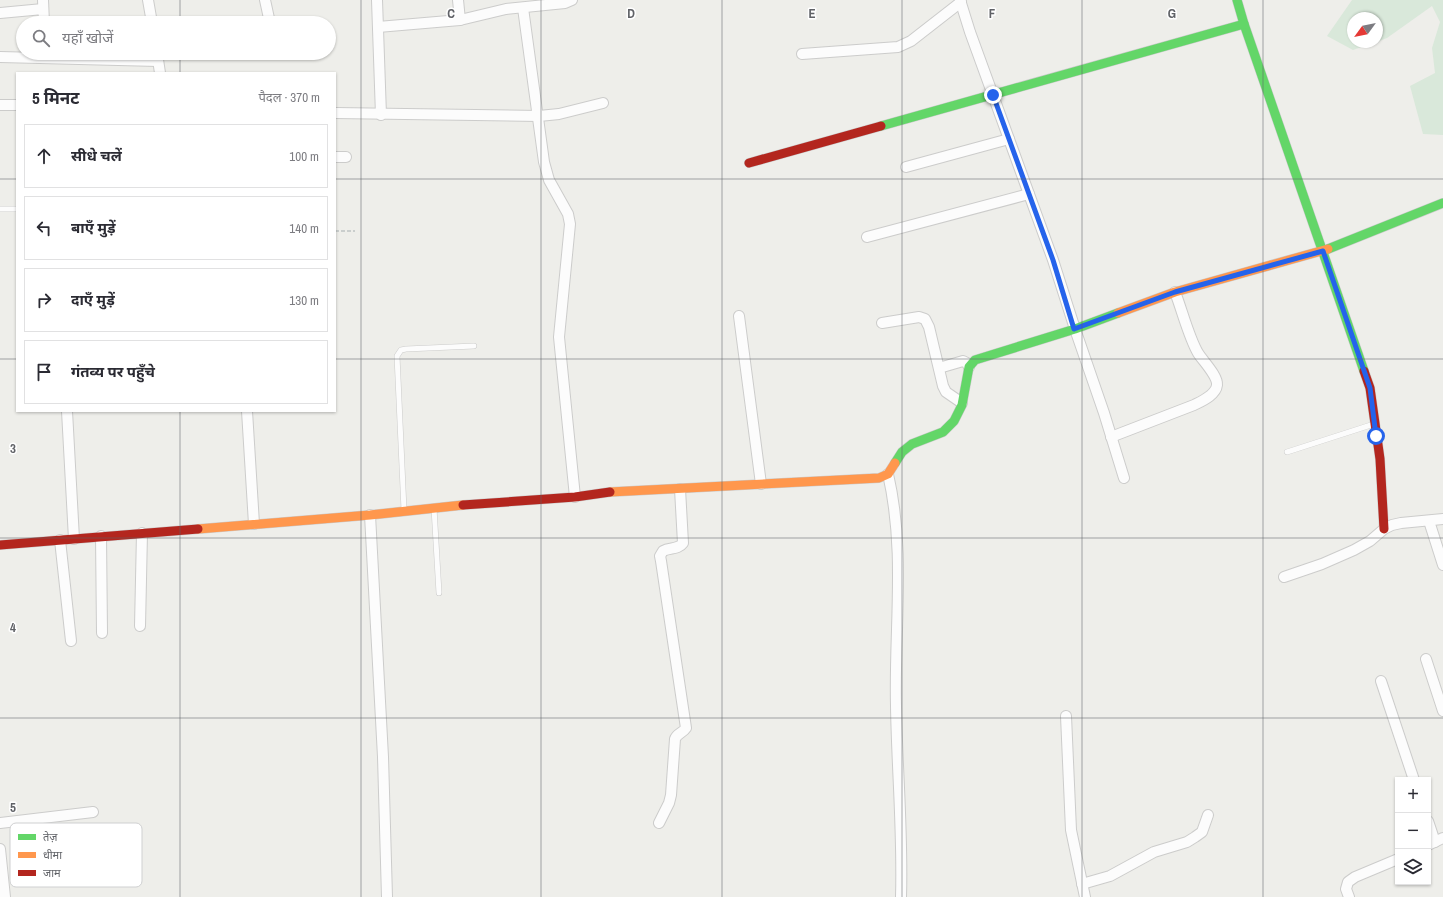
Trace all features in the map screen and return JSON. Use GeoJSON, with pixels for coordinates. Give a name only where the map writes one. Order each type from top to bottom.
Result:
{"type":"FeatureCollection","features":[{"type":"Feature","properties":{"kind":"street"},"geometry":{"type":"LineString","coordinates":[[148,0],[151,16]]}},
{"type":"Feature","properties":{"kind":"street"},"geometry":{"type":"LineString","coordinates":[[266,0],[269,16]]}},
{"type":"Feature","properties":{"kind":"street"},"geometry":{"type":"LineString","coordinates":[[378,0],[381,115]]}},
{"type":"Feature","properties":{"kind":"street"},"geometry":{"type":"LineString","coordinates":[[458,0],[460,20]]}},
{"type":"Feature","properties":{"kind":"street"},"geometry":{"type":"LineString","coordinates":[[378,27],[460,20],[505,5],[523,8],[541,2],[565,3],[572,0]]}},
{"type":"Feature","properties":{"kind":"street"},"geometry":{"type":"LineString","coordinates":[[1237,0],[1370,388],[1380,460],[1384,529]]}},
{"type":"Feature","properties":{"kind":"street"},"geometry":{"type":"LineString","coordinates":[[802,54],[898,47],[911,41],[961,1],[970,32],[1053,260],[1074,329],[1124,478]]}},
{"type":"Feature","properties":{"kind":"street"},"geometry":{"type":"LineString","coordinates":[[0,13],[43,4],[44,16]]}},
{"type":"Feature","properties":{"kind":"street"},"geometry":{"type":"LineString","coordinates":[[523,8],[539,116],[544,162],[549,180],[568,214],[570,224],[559,337],[575,497]]}},
{"type":"Feature","properties":{"kind":"street"},"geometry":{"type":"LineString","coordinates":[[749,163],[1244,24]]}},
{"type":"Feature","properties":{"kind":"street"},"geometry":{"type":"LineString","coordinates":[[0,57],[16,56]]}},
{"type":"Feature","properties":{"kind":"street"},"geometry":{"type":"LineString","coordinates":[[158,60],[160,72]]}},
{"type":"Feature","properties":{"kind":"street"},"geometry":{"type":"LineString","coordinates":[[336,113],[381,115],[456,114],[481,116],[539,116],[559,114],[603,103]]}},
{"type":"Feature","properties":{"kind":"street"},"geometry":{"type":"LineString","coordinates":[[0,105],[16,105]]}},
{"type":"Feature","properties":{"kind":"street"},"geometry":{"type":"LineString","coordinates":[[906,166],[1009,139]]}},
{"type":"Feature","properties":{"kind":"street"},"geometry":{"type":"LineString","coordinates":[[336,157],[346,157]]}},
{"type":"Feature","properties":{"kind":"street"},"geometry":{"type":"LineString","coordinates":[[867,237],[1029,194]]}},
{"type":"Feature","properties":{"kind":"street"},"geometry":{"type":"LineString","coordinates":[[0,545],[370,515],[434,507],[575,497],[613,492],[878,478],[888,474],[902,452],[912,444],[943,432],[954,421],[962,403],[969,368],[975,360],[1074,329],[1175,292],[1323,251],[1443,203]]}},
{"type":"Feature","properties":{"kind":"street"},"geometry":{"type":"LineString","coordinates":[[1111,437],[1194,405],[1206,399],[1217,386],[1214,376],[1194,345],[1175,292]]}},
{"type":"Feature","properties":{"kind":"street"},"geometry":{"type":"LineString","coordinates":[[739,316],[761,484]]}},
{"type":"Feature","properties":{"kind":"street"},"geometry":{"type":"LineString","coordinates":[[882,323],[919,317],[926,319],[938,368],[946,392],[962,403]]}},
{"type":"Feature","properties":{"kind":"street"},"geometry":{"type":"LineString","coordinates":[[938,368],[963,361],[967,363],[969,368]]}},
{"type":"Feature","properties":{"kind":"street"},"geometry":{"type":"LineString","coordinates":[[67,412],[74,539]]}},
{"type":"Feature","properties":{"kind":"street"},"geometry":{"type":"LineString","coordinates":[[247,412],[254,524]]}},
{"type":"Feature","properties":{"kind":"street"},"geometry":{"type":"LineString","coordinates":[[888,474],[894,498],[897,543],[898,624],[896,705],[902,865],[901,897]]}},
{"type":"Feature","properties":{"kind":"street"},"geometry":{"type":"LineString","coordinates":[[659,823],[669,803],[671,795],[675,739],[677,735],[686,728],[660,561],[660,556],[663,551],[677,548],[683,543],[680,489]]}},
{"type":"Feature","properties":{"kind":"street"},"geometry":{"type":"LineString","coordinates":[[370,515],[383,757],[387,897]]}},
{"type":"Feature","properties":{"kind":"street"},"geometry":{"type":"LineString","coordinates":[[1284,577],[1322,564],[1354,550],[1384,529],[1401,523],[1443,519]]}},
{"type":"Feature","properties":{"kind":"street"},"geometry":{"type":"LineString","coordinates":[[1429,521],[1443,565]]}},
{"type":"Feature","properties":{"kind":"street"},"geometry":{"type":"LineString","coordinates":[[140,626],[142,533]]}},
{"type":"Feature","properties":{"kind":"street"},"geometry":{"type":"LineString","coordinates":[[101,536],[102,633]]}},
{"type":"Feature","properties":{"kind":"street"},"geometry":{"type":"LineString","coordinates":[[60,540],[71,641]]}},
{"type":"Feature","properties":{"kind":"street"},"geometry":{"type":"LineString","coordinates":[[1426,659],[1443,711]]}},
{"type":"Feature","properties":{"kind":"street"},"geometry":{"type":"LineString","coordinates":[[1381,681],[1413,777]]}},
{"type":"Feature","properties":{"kind":"street"},"geometry":{"type":"LineString","coordinates":[[1066,716],[1070,830],[1085,897]]}},
{"type":"Feature","properties":{"kind":"street"},"geometry":{"type":"LineString","coordinates":[[0,823],[93,812]]}},
{"type":"Feature","properties":{"kind":"street"},"geometry":{"type":"LineString","coordinates":[[1082,884],[1110,876],[1154,852],[1187,842],[1202,832],[1208,815]]}},
{"type":"Feature","properties":{"kind":"street"},"geometry":{"type":"LineString","coordinates":[[1431,830],[1435,842]]}},
{"type":"Feature","properties":{"kind":"street"},"geometry":{"type":"LineString","coordinates":[[0,849],[5,897]]}},
{"type":"Feature","properties":{"kind":"street"},"geometry":{"type":"LineString","coordinates":[[1349,897],[1346,889],[1348,882],[1355,877],[1395,860]]}},
{"type":"Feature","properties":{"kind":"lane"},"geometry":{"type":"LineString","coordinates":[[0,209],[16,209]]}},
{"type":"Feature","properties":{"kind":"lane"},"geometry":{"type":"LineString","coordinates":[[404,511],[397,356],[401,350],[406,349],[474,346]]}},
{"type":"Feature","properties":{"kind":"lane"},"geometry":{"type":"LineString","coordinates":[[1287,452],[1375,424]]}},
{"type":"Feature","properties":{"kind":"lane"},"geometry":{"type":"LineString","coordinates":[[434,507],[439,593]]}},
{"type":"Feature","properties":{"kind":"path"},"geometry":{"type":"LineString","coordinates":[[336,231],[355,231]]}},
{"type":"Feature","properties":{"kind":"green space"},"geometry":{"type":"Polygon","coordinates":[[[1352,0],[1443,0],[1443,135],[1423,134],[1410,86],[1435,73],[1432,48],[1440,22],[1432,6],[1383,40],[1383,12],[1347,12],[1347,47],[1327,36],[1352,0]]]}},
{"type":"Feature","properties":{"kind":"traffic: fast"},"geometry":{"type":"LineString","coordinates":[[1237,0],[1364,371]]}},
{"type":"Feature","properties":{"kind":"traffic: fast"},"geometry":{"type":"LineString","coordinates":[[881,126],[1244,24]]}},
{"type":"Feature","properties":{"kind":"traffic: fast"},"geometry":{"type":"LineString","coordinates":[[1328,249],[1443,203]]}},
{"type":"Feature","properties":{"kind":"traffic: fast"},"geometry":{"type":"LineString","coordinates":[[895,463],[902,452],[912,444],[943,432],[954,421],[962,405],[969,367],[975,360],[1075,329],[1118,313]]}},
{"type":"Feature","properties":{"kind":"traffic: slow"},"geometry":{"type":"LineString","coordinates":[[1118,313],[1175,292],[1328,249]]}},
{"type":"Feature","properties":{"kind":"traffic: slow"},"geometry":{"type":"LineString","coordinates":[[610,492],[879,478],[888,474],[895,463]]}},
{"type":"Feature","properties":{"kind":"traffic: slow"},"geometry":{"type":"LineString","coordinates":[[198,529],[370,515],[463,505]]}},
{"type":"Feature","properties":{"kind":"traffic: jam"},"geometry":{"type":"LineString","coordinates":[[749,163],[881,126]]}},
{"type":"Feature","properties":{"kind":"traffic: jam"},"geometry":{"type":"LineString","coordinates":[[1364,371],[1370,388],[1380,459],[1384,529]]}},
{"type":"Feature","properties":{"kind":"traffic: jam"},"geometry":{"type":"LineString","coordinates":[[463,505],[575,497],[610,492]]}},
{"type":"Feature","properties":{"kind":"traffic: jam"},"geometry":{"type":"LineString","coordinates":[[0,545],[198,529]]}},
{"type":"Feature","properties":{"kind":"route"},"geometry":{"type":"LineString","coordinates":[[993,95],[1053,260],[1074,329],[1175,292],[1323,251],[1370,388],[1376,436]]}}]}
